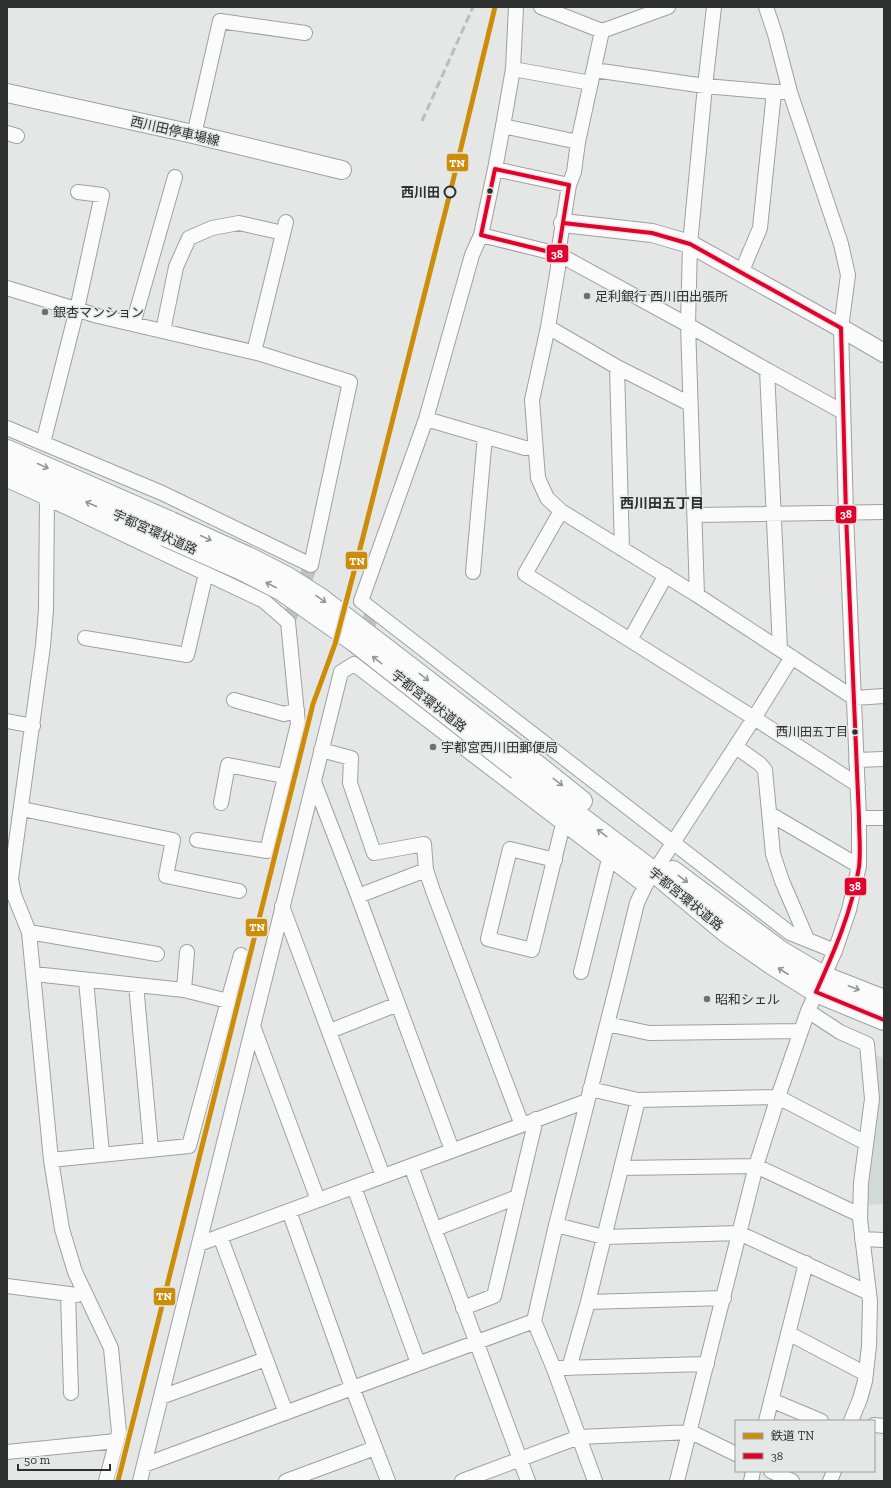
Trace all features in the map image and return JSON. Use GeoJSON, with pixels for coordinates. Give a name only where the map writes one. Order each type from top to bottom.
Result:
{"type":"FeatureCollection","features":[{"type":"Feature","properties":{"kind":"highway","name":"宇都宮環状道路"},"geometry":{"type":"LineString","coordinates":[[7,450],[168,529],[281,590],[523,764],[654,874],[782,952],[820,984],[884,1020]]}},
{"type":"Feature","properties":{"kind":"highway","name":"宇都宮環状道路"},"geometry":{"type":"LineString","coordinates":[[7,466],[168,529]]}},
{"type":"Feature","properties":{"kind":"highway","name":"宇都宮環状道路"},"geometry":{"type":"LineString","coordinates":[[820,984],[884,1000]]}},
{"type":"Feature","properties":{"kind":"main road","name":"西川田停車場線"},"geometry":{"type":"LineString","coordinates":[[7,93],[342,170]]}},
{"type":"Feature","properties":{"kind":"main road"},"geometry":{"type":"LineString","coordinates":[[563,223],[652,233],[690,244],[884,353]]}},
{"type":"Feature","properties":{"kind":"street"},"geometry":{"type":"LineString","coordinates":[[516,7],[513,69],[495,169],[481,235],[472,255],[426,419],[361,601],[790,933],[835,951]]}},
{"type":"Feature","properties":{"kind":"street"},"geometry":{"type":"LineString","coordinates":[[541,7],[602,31],[668,7]]}},
{"type":"Feature","properties":{"kind":"street"},"geometry":{"type":"LineString","coordinates":[[697,595],[688,324],[690,244],[714,7]]}},
{"type":"Feature","properties":{"kind":"street"},"geometry":{"type":"LineString","coordinates":[[677,1481],[756,1166],[808,1011],[835,951],[849,910],[859,866],[858,785],[846,514],[841,328],[848,275],[841,244],[790,92],[775,34],[766,7]]}},
{"type":"Feature","properties":{"kind":"street"},"geometry":{"type":"LineString","coordinates":[[194,135],[220,21],[305,33]]}},
{"type":"Feature","properties":{"kind":"street"},"geometry":{"type":"LineString","coordinates":[[602,31],[578,142],[574,172],[569,185],[558,254],[558,268],[548,327],[532,400],[538,478],[547,498],[561,511],[697,595],[854,698],[884,696]]}},
{"type":"Feature","properties":{"kind":"street"},"geometry":{"type":"LineString","coordinates":[[513,69],[593,77],[774,92],[790,92]]}},
{"type":"Feature","properties":{"kind":"street"},"geometry":{"type":"LineString","coordinates":[[741,273],[760,228],[774,92]]}},
{"type":"Feature","properties":{"kind":"street"},"geometry":{"type":"LineString","coordinates":[[503,126],[578,142]]}},
{"type":"Feature","properties":{"kind":"street"},"geometry":{"type":"LineString","coordinates":[[495,169],[569,185]]}},
{"type":"Feature","properties":{"kind":"street"},"geometry":{"type":"LineString","coordinates":[[134,324],[175,177]]}},
{"type":"Feature","properties":{"kind":"street"},"geometry":{"type":"LineString","coordinates":[[43,443],[77,309],[102,195],[78,192]]}},
{"type":"Feature","properties":{"kind":"street"},"geometry":{"type":"LineString","coordinates":[[163,331],[176,267],[189,238],[212,228],[239,223],[284,227],[254,352]]}},
{"type":"Feature","properties":{"kind":"street"},"geometry":{"type":"LineString","coordinates":[[481,235],[558,254],[688,324],[843,412]]}},
{"type":"Feature","properties":{"kind":"street"},"geometry":{"type":"LineString","coordinates":[[7,288],[134,324],[254,352],[350,382],[311,565],[162,493],[7,428]]}},
{"type":"Feature","properties":{"kind":"street"},"geometry":{"type":"LineString","coordinates":[[548,327],[690,404]]}},
{"type":"Feature","properties":{"kind":"street"},"geometry":{"type":"LineString","coordinates":[[618,366],[622,549]]}},
{"type":"Feature","properties":{"kind":"street"},"geometry":{"type":"LineString","coordinates":[[595,1481],[554,1368],[534,1321],[556,1225],[637,902],[754,718],[786,653],[774,514],[767,370]]}},
{"type":"Feature","properties":{"kind":"street"},"geometry":{"type":"LineString","coordinates":[[426,419],[525,448],[535,447]]}},
{"type":"Feature","properties":{"kind":"street"},"geometry":{"type":"LineString","coordinates":[[473,572],[485,436]]}},
{"type":"Feature","properties":{"kind":"street"},"geometry":{"type":"LineString","coordinates":[[7,480],[264,601],[288,622],[298,724],[284,776],[267,851],[197,840]]}},
{"type":"Feature","properties":{"kind":"street"},"geometry":{"type":"LineString","coordinates":[[47,498],[46,610],[22,809],[13,828],[11,879],[14,895],[29,932],[51,1160],[62,1229],[75,1272],[111,1348],[119,1432],[106,1481]]}},
{"type":"Feature","properties":{"kind":"street"},"geometry":{"type":"LineString","coordinates":[[561,511],[525,574],[858,785]]}},
{"type":"Feature","properties":{"kind":"street"},"geometry":{"type":"LineString","coordinates":[[695,515],[846,514],[884,512]]}},
{"type":"Feature","properties":{"kind":"street"},"geometry":{"type":"LineString","coordinates":[[85,638],[187,655],[206,573]]}},
{"type":"Feature","properties":{"kind":"street"},"geometry":{"type":"LineString","coordinates":[[630,640],[666,576]]}},
{"type":"Feature","properties":{"kind":"street"},"geometry":{"type":"LineString","coordinates":[[140,1481],[341,672],[354,664],[609,859],[654,874]]}},
{"type":"Feature","properties":{"kind":"street"},"geometry":{"type":"LineString","coordinates":[[234,700],[284,714],[297,710]]}},
{"type":"Feature","properties":{"kind":"street"},"geometry":{"type":"LineString","coordinates":[[7,721],[33,726]]}},
{"type":"Feature","properties":{"kind":"street"},"geometry":{"type":"LineString","coordinates":[[736,747],[760,764],[765,770],[773,854],[782,881],[807,939]]}},
{"type":"Feature","properties":{"kind":"street"},"geometry":{"type":"LineString","coordinates":[[321,750],[351,758],[350,782],[374,853],[424,844],[426,870],[522,1125]]}},
{"type":"Feature","properties":{"kind":"street"},"geometry":{"type":"LineString","coordinates":[[856,760],[884,759]]}},
{"type":"Feature","properties":{"kind":"street"},"geometry":{"type":"LineString","coordinates":[[221,802],[228,765],[284,776]]}},
{"type":"Feature","properties":{"kind":"street"},"geometry":{"type":"LineString","coordinates":[[314,782],[452,1150]]}},
{"type":"Feature","properties":{"kind":"street"},"geometry":{"type":"LineString","coordinates":[[22,809],[173,840],[166,876],[238,891]]}},
{"type":"Feature","properties":{"kind":"street"},"geometry":{"type":"LineString","coordinates":[[770,814],[859,866]]}},
{"type":"Feature","properties":{"kind":"street"},"geometry":{"type":"LineString","coordinates":[[859,818],[884,818]]}},
{"type":"Feature","properties":{"kind":"street"},"geometry":{"type":"LineString","coordinates":[[555,860],[510,849],[488,939],[532,950],[555,860],[563,824]]}},
{"type":"Feature","properties":{"kind":"street"},"geometry":{"type":"LineString","coordinates":[[581,972],[609,859]]}},
{"type":"Feature","properties":{"kind":"street"},"geometry":{"type":"LineString","coordinates":[[358,896],[426,870]]}},
{"type":"Feature","properties":{"kind":"street"},"geometry":{"type":"LineString","coordinates":[[282,906],[383,1176]]}},
{"type":"Feature","properties":{"kind":"street"},"geometry":{"type":"LineString","coordinates":[[29,932],[157,954]]}},
{"type":"Feature","properties":{"kind":"street"},"geometry":{"type":"LineString","coordinates":[[184,990],[188,952]]}},
{"type":"Feature","properties":{"kind":"street"},"geometry":{"type":"LineString","coordinates":[[51,1160],[189,1146],[241,955]]}},
{"type":"Feature","properties":{"kind":"street"},"geometry":{"type":"LineString","coordinates":[[34,974],[184,990],[228,1001]]}},
{"type":"Feature","properties":{"kind":"street"},"geometry":{"type":"LineString","coordinates":[[86,980],[102,1154]]}},
{"type":"Feature","properties":{"kind":"street"},"geometry":{"type":"LineString","coordinates":[[136,985],[151,1149]]}},
{"type":"Feature","properties":{"kind":"street"},"geometry":{"type":"LineString","coordinates":[[330,1031],[398,1004]]}},
{"type":"Feature","properties":{"kind":"street"},"geometry":{"type":"LineString","coordinates":[[808,1011],[840,1032],[867,1044],[872,1099],[861,1183],[860,1215],[870,1301],[869,1346],[866,1374],[860,1400],[851,1420]]}},
{"type":"Feature","properties":{"kind":"street"},"geometry":{"type":"LineString","coordinates":[[607,1024],[650,1033],[801,1031]]}},
{"type":"Feature","properties":{"kind":"street"},"geometry":{"type":"LineString","coordinates":[[253,1026],[318,1200]]}},
{"type":"Feature","properties":{"kind":"street"},"geometry":{"type":"LineString","coordinates":[[199,1244],[522,1125],[588,1095],[638,1100],[778,1097],[866,1143]]}},
{"type":"Feature","properties":{"kind":"street"},"geometry":{"type":"LineString","coordinates":[[569,1368],[588,1302],[638,1100]]}},
{"type":"Feature","properties":{"kind":"street"},"geometry":{"type":"LineString","coordinates":[[464,1308],[494,1296],[536,1119]]}},
{"type":"Feature","properties":{"kind":"street"},"geometry":{"type":"LineString","coordinates":[[411,1166],[528,1481]]}},
{"type":"Feature","properties":{"kind":"street"},"geometry":{"type":"LineString","coordinates":[[621,1168],[756,1166],[860,1215]]}},
{"type":"Feature","properties":{"kind":"street"},"geometry":{"type":"LineString","coordinates":[[354,1187],[418,1363]]}},
{"type":"Feature","properties":{"kind":"street"},"geometry":{"type":"LineString","coordinates":[[435,1229],[517,1197]]}},
{"type":"Feature","properties":{"kind":"street"},"geometry":{"type":"LineString","coordinates":[[289,1211],[352,1387],[388,1481]]}},
{"type":"Feature","properties":{"kind":"street"},"geometry":{"type":"LineString","coordinates":[[556,1225],[604,1237],[739,1233],[869,1293]]}},
{"type":"Feature","properties":{"kind":"street"},"geometry":{"type":"LineString","coordinates":[[220,1236],[286,1413]]}},
{"type":"Feature","properties":{"kind":"street"},"geometry":{"type":"LineString","coordinates":[[862,1239],[884,1240]]}},
{"type":"Feature","properties":{"kind":"street"},"geometry":{"type":"LineString","coordinates":[[766,1420],[806,1264]]}},
{"type":"Feature","properties":{"kind":"street"},"geometry":{"type":"LineString","coordinates":[[7,1286],[87,1297]]}},
{"type":"Feature","properties":{"kind":"street"},"geometry":{"type":"LineString","coordinates":[[68,1294],[71,1393]]}},
{"type":"Feature","properties":{"kind":"street"},"geometry":{"type":"LineString","coordinates":[[588,1302],[724,1298]]}},
{"type":"Feature","properties":{"kind":"street"},"geometry":{"type":"LineString","coordinates":[[144,1465],[476,1341],[534,1321]]}},
{"type":"Feature","properties":{"kind":"street"},"geometry":{"type":"LineString","coordinates":[[788,1333],[866,1374]]}},
{"type":"Feature","properties":{"kind":"street"},"geometry":{"type":"LineString","coordinates":[[161,1397],[266,1359]]}},
{"type":"Feature","properties":{"kind":"street"},"geometry":{"type":"LineString","coordinates":[[554,1368],[707,1364]]}},
{"type":"Feature","properties":{"kind":"street"},"geometry":{"type":"LineString","coordinates":[[771,1400],[819,1420]]}},
{"type":"Feature","properties":{"kind":"street"},"geometry":{"type":"LineString","coordinates":[[463,1481],[579,1437],[690,1432],[735,1454]]}},
{"type":"Feature","properties":{"kind":"street"},"geometry":{"type":"LineString","coordinates":[[7,1452],[116,1441]]}},
{"type":"Feature","properties":{"kind":"street"},"geometry":{"type":"LineString","coordinates":[[286,1481],[375,1448]]}},
{"type":"Feature","properties":{"kind":"street"},"geometry":{"type":"LineString","coordinates":[[773,1472],[792,1481]]}},
{"type":"Feature","properties":{"kind":"shaded area"},"geometry":{"type":"Polygon","coordinates":[[[873,1056],[884,1057],[884,1204],[864,1205],[873,1056]]]}},
{"type":"Feature","properties":{"kind":"tunnel"},"geometry":{"type":"LineString","coordinates":[[288,622],[311,565]]}},
{"type":"Feature","properties":{"kind":"tunnel"},"geometry":{"type":"LineString","coordinates":[[360,669],[372,609]]}},
{"type":"Feature","properties":{"kind":"railway"},"geometry":{"type":"LineString","coordinates":[[422,121],[473,7]]}},
{"type":"Feature","properties":{"kind":"rail line","name":"TN"},"geometry":{"type":"LineString","coordinates":[[118,1481],[313,704],[335,644],[362,541],[451,189],[495,7]]}},
{"type":"Feature","properties":{"kind":"transit line","name":"38"},"geometry":{"type":"LineString","coordinates":[[495,169],[569,185],[558,254],[481,235],[495,169]]}},
{"type":"Feature","properties":{"kind":"transit line","name":"38"},"geometry":{"type":"LineString","coordinates":[[563,223],[652,233],[690,244],[841,328]]}},
{"type":"Feature","properties":{"kind":"transit line","name":"38"},"geometry":{"type":"LineString","coordinates":[[841,328],[846,514],[860,855],[856,883],[847,915],[836,946],[816,992],[884,1020]]}},
{"type":"Feature","properties":{"kind":"place","name":"西川田"},"geometry":{"type":"Point","coordinates":[450,192]}},
{"type":"Feature","properties":{"kind":"place","name":"足利銀行 西川田出張所"},"geometry":{"type":"Point","coordinates":[587,296]}},
{"type":"Feature","properties":{"kind":"place","name":"銀杏マンション"},"geometry":{"type":"Point","coordinates":[45,312]}},
{"type":"Feature","properties":{"kind":"place","name":"西川田五丁目"},"geometry":{"type":"Point","coordinates":[855,732]}},
{"type":"Feature","properties":{"kind":"place","name":"宇都宮西川田郵便局"},"geometry":{"type":"Point","coordinates":[433,747]}},
{"type":"Feature","properties":{"kind":"place","name":"昭和シェル"},"geometry":{"type":"Point","coordinates":[707,999]}},
{"type":"Feature","properties":{"kind":"district","name":"西川田五丁目"},"geometry":{"type":"Point","coordinates":[662,503]}}]}
